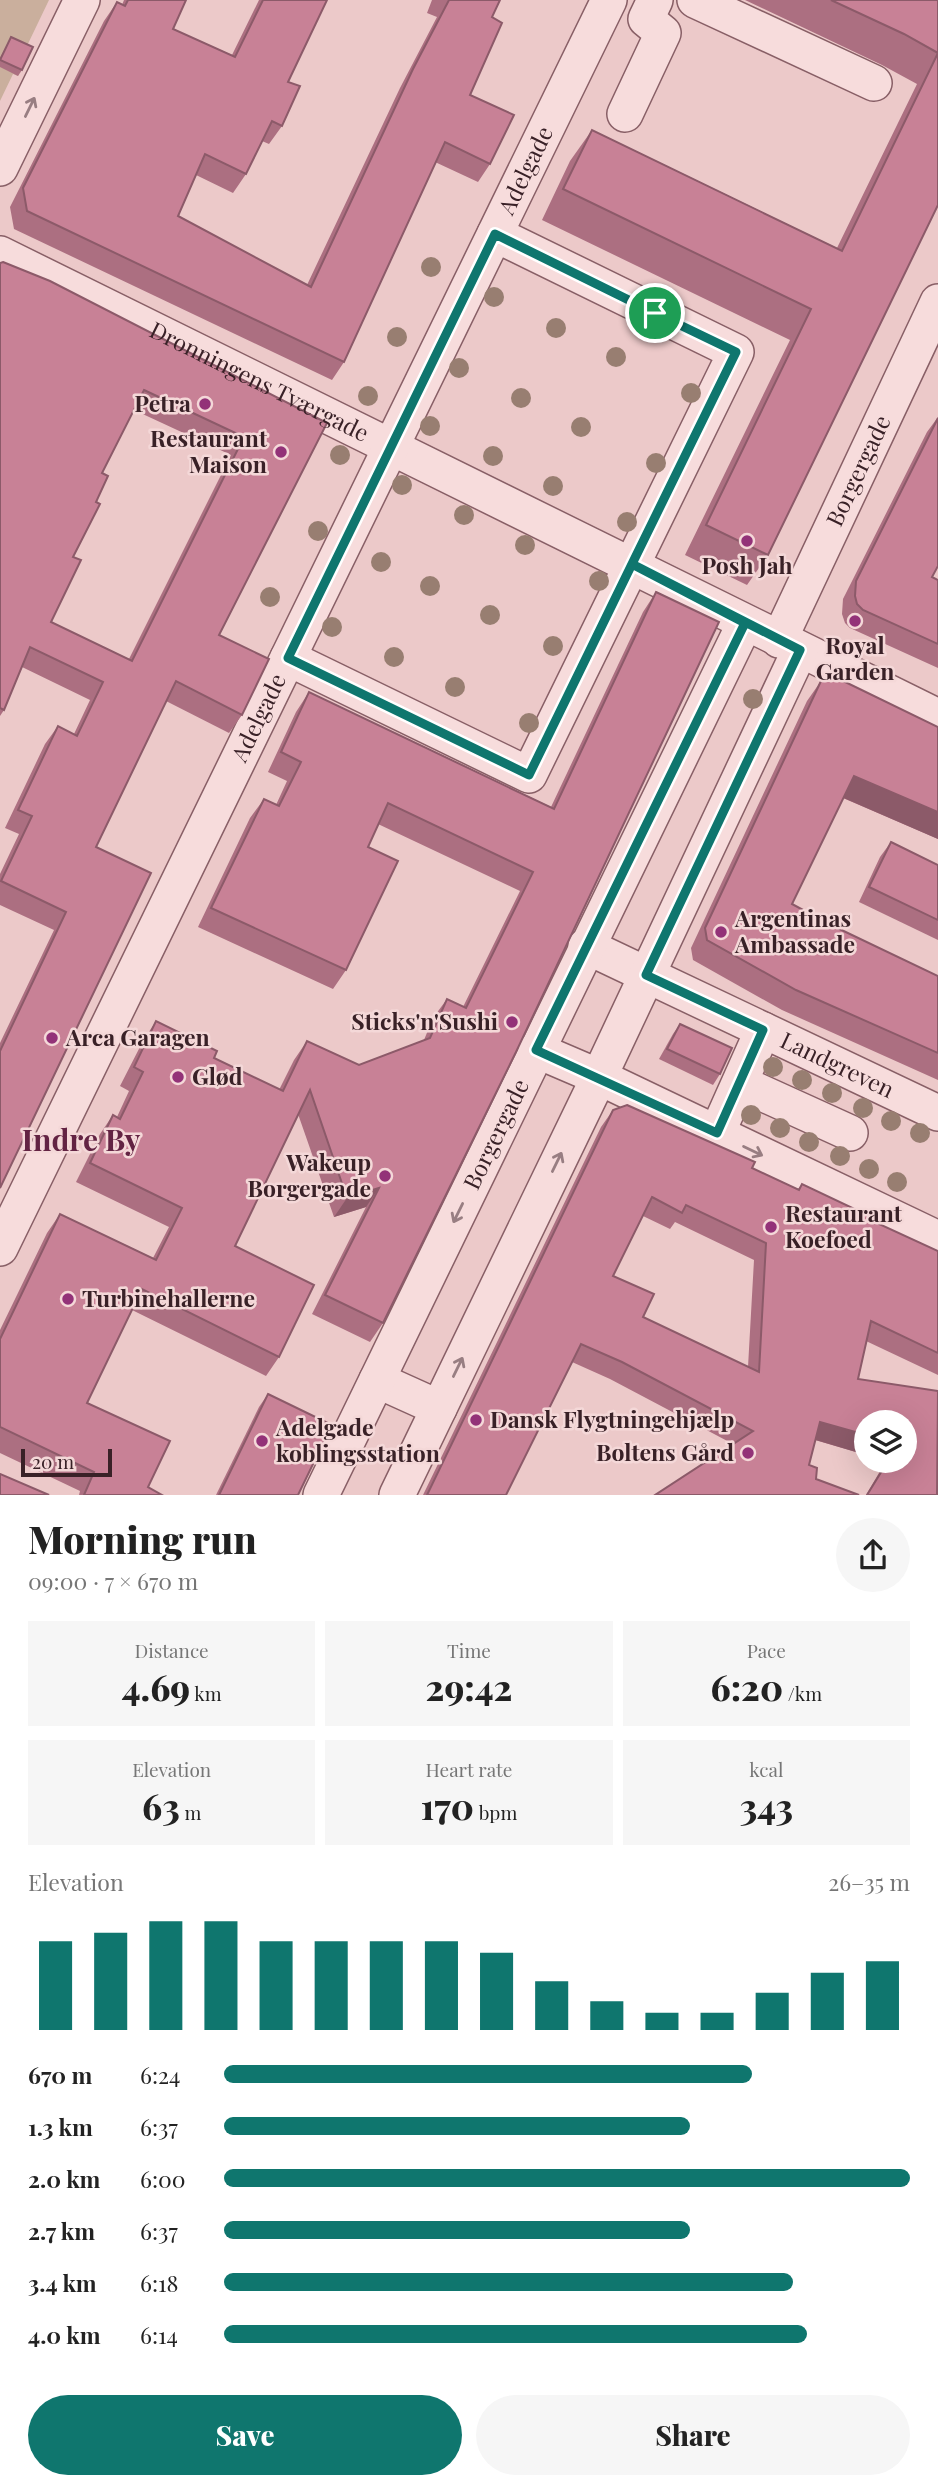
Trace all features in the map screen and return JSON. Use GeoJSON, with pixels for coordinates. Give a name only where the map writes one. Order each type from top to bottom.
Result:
{"type":"FeatureCollection","features":[{"type":"Feature","properties":{"kind":"street"},"geometry":{"type":"LineString","coordinates":[[0,168],[82,0]]}},
{"type":"Feature","properties":{"kind":"street","name":"Adelgade"},"geometry":{"type":"LineString","coordinates":[[0,1248],[609,0]]}},
{"type":"Feature","properties":{"kind":"street"},"geometry":{"type":"LineString","coordinates":[[695,0],[874,83]]}},
{"type":"Feature","properties":{"kind":"street"},"geometry":{"type":"LineString","coordinates":[[625,114],[663,33],[646,19],[649,2]]}},
{"type":"Feature","properties":{"kind":"street"},"geometry":{"type":"LineString","coordinates":[[288,658],[529,775],[736,352],[495,234]]}},
{"type":"Feature","properties":{"kind":"street","name":"Dronningens Tværgade"},"geometry":{"type":"LineString","coordinates":[[0,254],[938,717]]}},
{"type":"Feature","properties":{"kind":"street","name":"Borgergade"},"geometry":{"type":"LineString","coordinates":[[397,1495],[646,975],[938,302]]}},
{"type":"Feature","properties":{"kind":"street","name":"Borgergade"},"geometry":{"type":"LineString","coordinates":[[321,1495],[745,623]]}},
{"type":"Feature","properties":{"kind":"street","name":"Landgreven"},"geometry":{"type":"LineString","coordinates":[[586,946],[938,1113]]}},
{"type":"Feature","properties":{"kind":"street"},"geometry":{"type":"LineString","coordinates":[[717,1133],[763,1030]]}},
{"type":"Feature","properties":{"kind":"street"},"geometry":{"type":"LineString","coordinates":[[536,1050],[599,1077],[938,1239]]}},
{"type":"Feature","properties":{"kind":"street"},"geometry":{"type":"LineString","coordinates":[[740,1083],[850,1133]]}},
{"type":"Feature","properties":{"kind":"street"},"geometry":{"type":"LineString","coordinates":[[377,1380],[439,1408]]}},
{"type":"Feature","properties":{"kind":"shaded area"},"geometry":{"type":"Polygon","coordinates":[[[0,0],[49,0],[25,50],[18,76],[13,74],[0,101],[0,0]]]}},
{"type":"Feature","properties":{"kind":"building"},"geometry":{"type":"Polygon","coordinates":[[[128,0],[186,0],[173,29],[235,57],[263,0],[327,0],[288,82],[300,86],[282,126],[272,121],[246,174],[205,154],[178,216],[311,287],[413,69],[449,0],[500,0],[492,17],[502,23],[470,95],[514,115],[490,164],[445,142],[344,362],[27,211],[23,188],[117,2],[125,6],[128,0]]]}},
{"type":"Feature","properties":{"kind":"building"},"geometry":{"type":"Polygon","coordinates":[[[831,0],[938,0],[938,53],[904,34],[831,0]]]}},
{"type":"Feature","properties":{"kind":"building"},"geometry":{"type":"Polygon","coordinates":[[[11,37],[33,47],[22,70],[0,60],[11,37]]]}},
{"type":"Feature","properties":{"kind":"building"},"geometry":{"type":"Polygon","coordinates":[[[938,53],[938,205],[768,555],[706,525],[811,309],[563,189],[592,130],[842,251],[938,53]]]}},
{"type":"Feature","properties":{"kind":"building"},"geometry":{"type":"Polygon","coordinates":[[[0,263],[50,281],[327,423],[219,635],[269,659],[242,715],[176,681],[96,847],[151,873],[0,1188],[0,1051],[66,912],[1,881],[32,816],[18,810],[58,726],[77,736],[103,682],[30,647],[4,710],[0,708],[0,263]],[[144,390],[102,473],[108,476],[96,502],[100,504],[73,557],[81,560],[51,622],[132,661],[244,437],[144,390]]]}},
{"type":"Feature","properties":{"kind":"building"},"geometry":{"type":"Polygon","coordinates":[[[938,418],[938,566],[932,577],[938,580],[938,644],[863,610],[857,604],[855,596],[856,581],[938,418]]]}},
{"type":"Feature","properties":{"kind":"building"},"geometry":{"type":"Polygon","coordinates":[[[656,592],[719,622],[516,1052],[383,1323],[325,1295],[379,1188],[347,1198],[310,1090],[235,1246],[314,1285],[279,1357],[142,1289],[87,1403],[170,1441],[148,1487],[162,1495],[84,1495],[94,1472],[0,1427],[0,1339],[60,1214],[156,1260],[182,1208],[90,1163],[113,1115],[120,1119],[143,1072],[134,1067],[156,1021],[217,1051],[214,1058],[283,1091],[307,1041],[359,1065],[430,1038],[447,999],[466,1008],[533,872],[388,803],[368,847],[398,861],[346,970],[211,908],[264,799],[279,806],[301,762],[281,752],[309,692],[554,809],[656,592]]]}},
{"type":"Feature","properties":{"kind":"building"},"geometry":{"type":"Polygon","coordinates":[[[837,678],[938,727],[938,812],[854,776],[792,904],[938,976],[938,1053],[796,990],[707,940],[705,928],[821,681],[837,678]]]}},
{"type":"Feature","properties":{"kind":"building"},"geometry":{"type":"Polygon","coordinates":[[[891,842],[938,865],[938,920],[869,887],[891,842]]]}},
{"type":"Feature","properties":{"kind":"building"},"geometry":{"type":"Polygon","coordinates":[[[680,1024],[732,1048],[720,1074],[667,1049],[680,1024]]]}},
{"type":"Feature","properties":{"kind":"building"},"geometry":{"type":"Polygon","coordinates":[[[627,1105],[755,1162],[752,1168],[799,1190],[802,1184],[938,1251],[938,1353],[871,1321],[858,1379],[938,1391],[937,1495],[867,1495],[881,1473],[917,1473],[917,1410],[854,1410],[854,1432],[820,1422],[809,1465],[817,1468],[816,1479],[859,1495],[655,1495],[753,1431],[622,1362],[581,1344],[506,1495],[427,1495],[613,1110],[627,1105]],[[652,1197],[613,1276],[654,1294],[643,1317],[759,1372],[766,1243],[686,1205],[682,1213],[652,1197]]]}},
{"type":"Feature","properties":{"kind":"building"},"geometry":{"type":"Polygon","coordinates":[[[268,1394],[332,1425],[298,1495],[219,1495],[268,1394]]]}},
{"type":"Feature","properties":{"kind":"building"},"geometry":{"type":"Polygon","coordinates":[[[0,1474],[49,1495],[0,1495],[0,1474]]]}},
{"type":"Feature","properties":{"kind":"place","name":"Petra"},"geometry":{"type":"Point","coordinates":[205,404]}},
{"type":"Feature","properties":{"kind":"place","name":"Restaurant Maison"},"geometry":{"type":"Point","coordinates":[281,452]}},
{"type":"Feature","properties":{"kind":"place","name":"Posh Jah"},"geometry":{"type":"Point","coordinates":[747,541]}},
{"type":"Feature","properties":{"kind":"place","name":"Royal Garden"},"geometry":{"type":"Point","coordinates":[855,621]}},
{"type":"Feature","properties":{"kind":"place","name":"Argentinas Ambassade"},"geometry":{"type":"Point","coordinates":[721,932]}},
{"type":"Feature","properties":{"kind":"place","name":"Sticks'n'Sushi"},"geometry":{"type":"Point","coordinates":[512,1022]}},
{"type":"Feature","properties":{"kind":"place","name":"Arca Garagen"},"geometry":{"type":"Point","coordinates":[52,1038]}},
{"type":"Feature","properties":{"kind":"place","name":"Glød"},"geometry":{"type":"Point","coordinates":[178,1077]}},
{"type":"Feature","properties":{"kind":"place","name":"Wakeup Borgergade"},"geometry":{"type":"Point","coordinates":[385,1176]}},
{"type":"Feature","properties":{"kind":"place","name":"Restaurant Koefoed"},"geometry":{"type":"Point","coordinates":[771,1227]}},
{"type":"Feature","properties":{"kind":"place","name":"Turbinehallerne"},"geometry":{"type":"Point","coordinates":[68,1299]}},
{"type":"Feature","properties":{"kind":"place","name":"Dansk Flygtningehjælp"},"geometry":{"type":"Point","coordinates":[476,1420]}},
{"type":"Feature","properties":{"kind":"place","name":"Adelgade koblingsstation"},"geometry":{"type":"Point","coordinates":[262,1441]}},
{"type":"Feature","properties":{"kind":"place","name":"Boltens Gård"},"geometry":{"type":"Point","coordinates":[748,1453]}},
{"type":"Feature","properties":{"kind":"district","name":"Indre By"},"geometry":{"type":"Point","coordinates":[81,1141]}},
{"type":"Feature","properties":{"kind":"route"},"geometry":{"type":"LineString","coordinates":[[655,313],[495,234],[288,658],[529,775],[632,564],[800,650],[646,975],[763,1030],[717,1133],[536,1050],[745,623],[632,564],[736,352],[655,313]]}}]}
